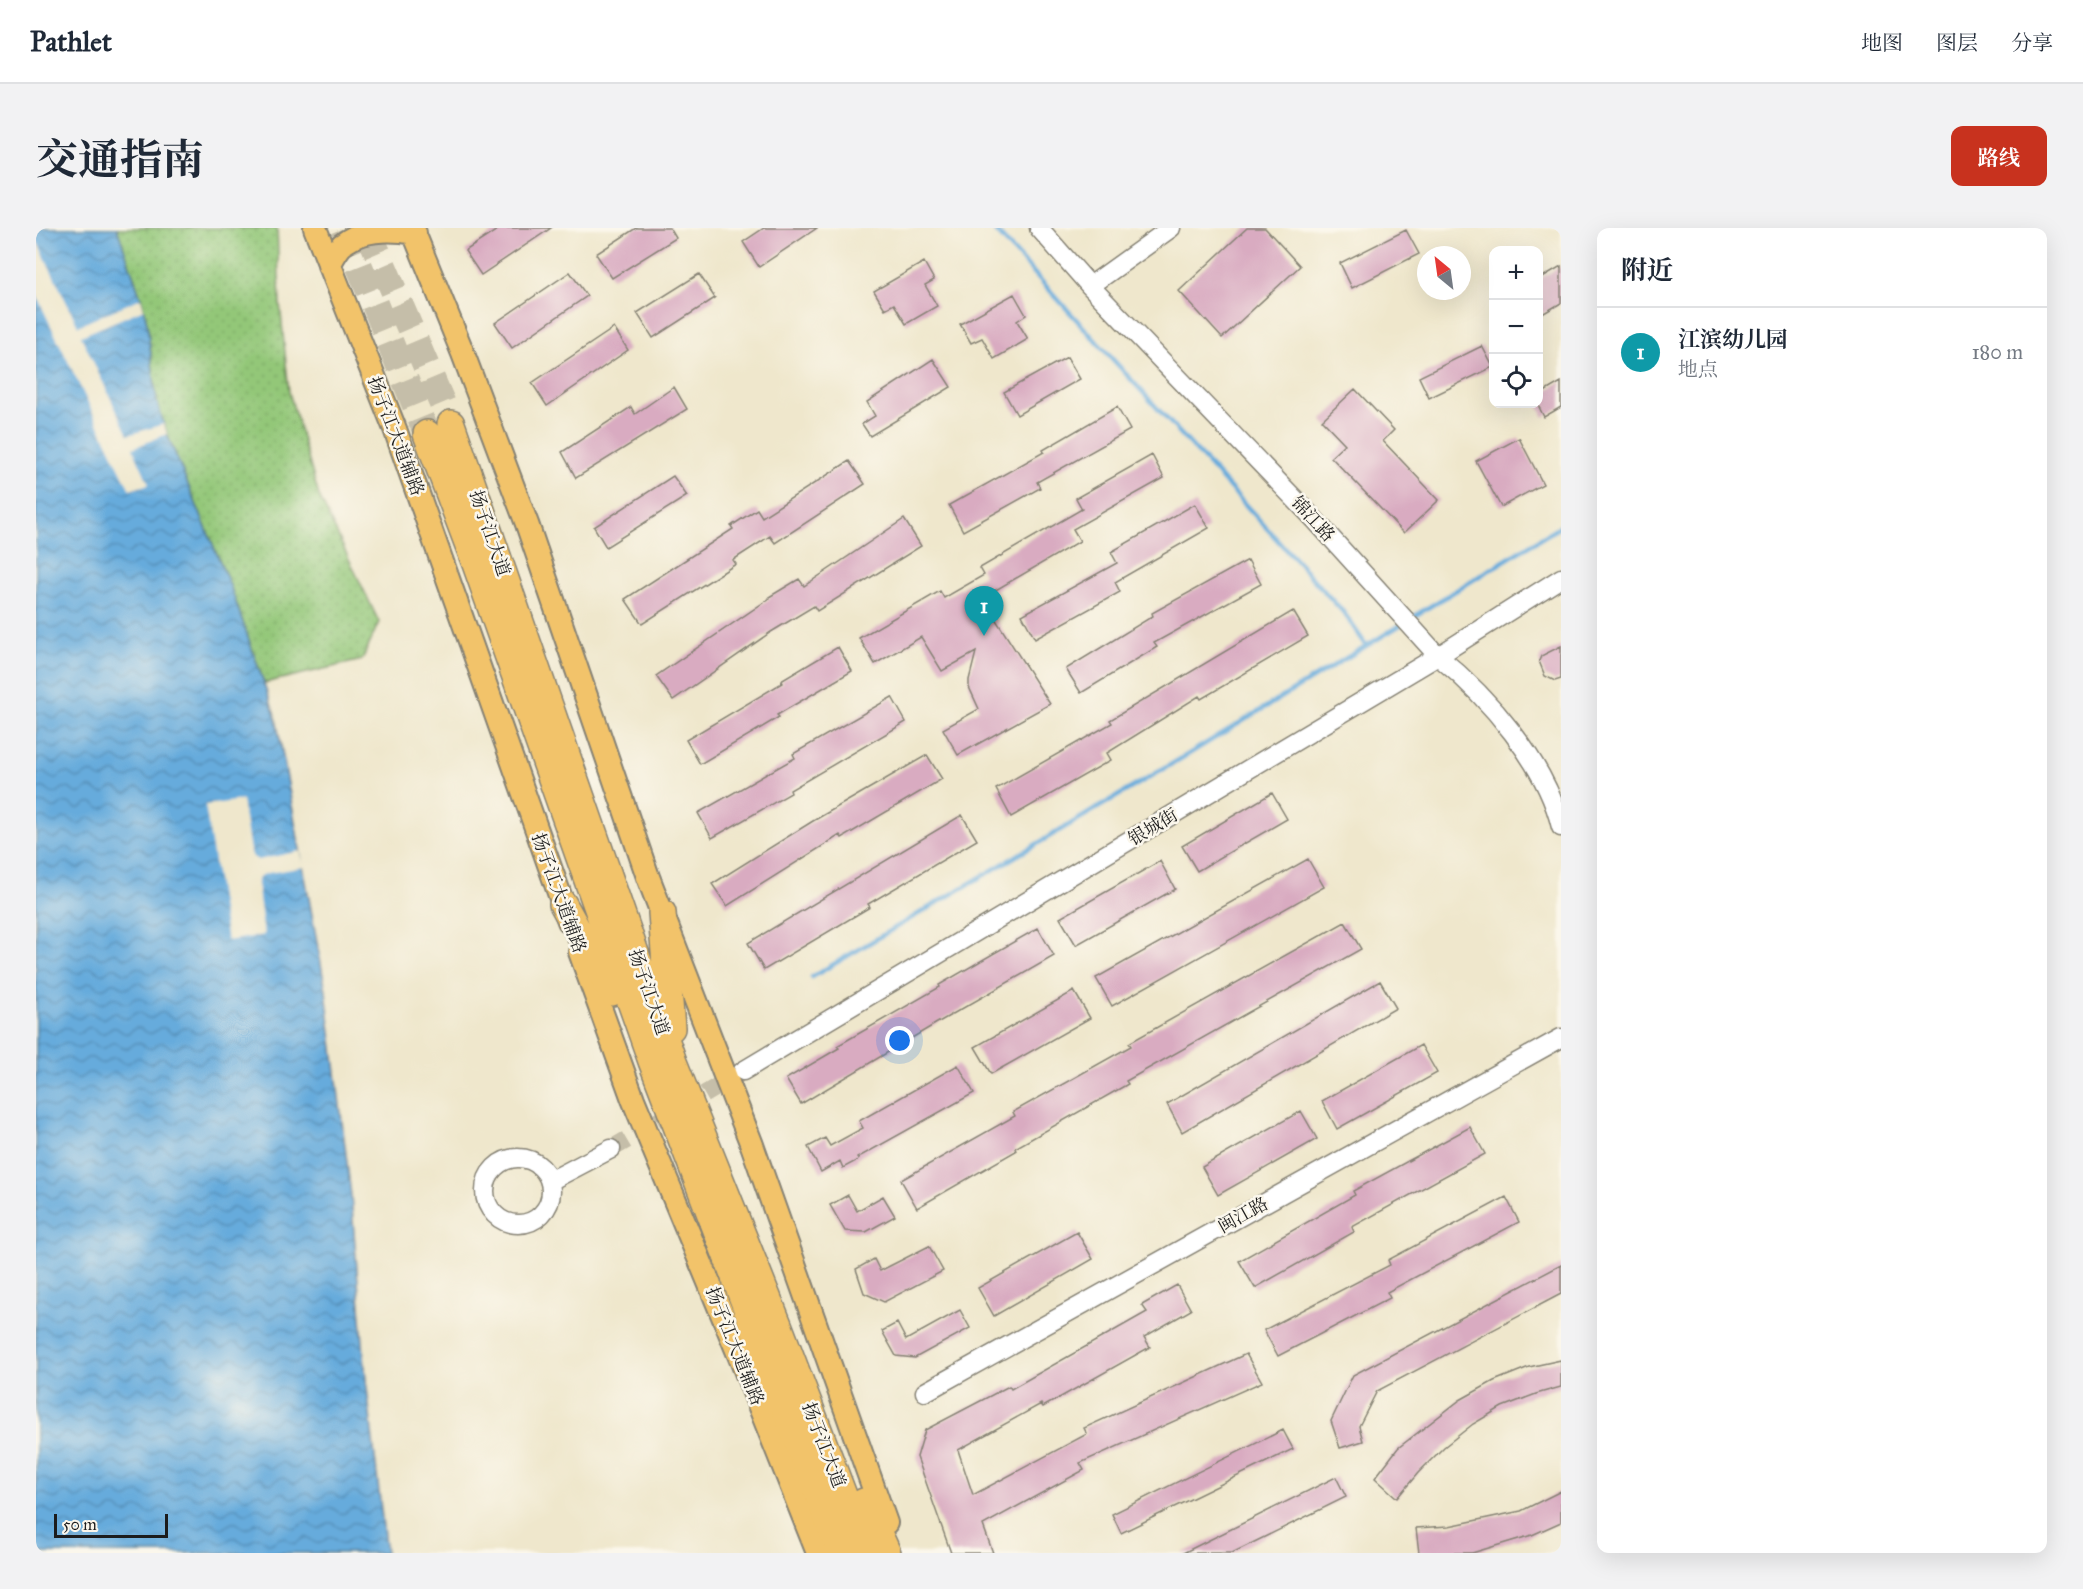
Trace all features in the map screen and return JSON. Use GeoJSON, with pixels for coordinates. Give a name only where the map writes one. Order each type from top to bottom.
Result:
{"type":"FeatureCollection","features":[{"type":"Feature","properties":{"kind":"highway","name":"扬子江大道"},"geometry":{"type":"LineString","coordinates":[[451,424],[662,1062],[779,1327],[865,1553]]}},
{"type":"Feature","properties":{"kind":"highway","name":"扬子江大道"},"geometry":{"type":"LineString","coordinates":[[426,434],[662,1062],[841,1553]]}},
{"type":"Feature","properties":{"kind":"highway"},"geometry":{"type":"LineString","coordinates":[[563,904],[662,1062]]}},
{"type":"Feature","properties":{"kind":"highway"},"geometry":{"type":"LineString","coordinates":[[662,913],[662,1062]]}},
{"type":"Feature","properties":{"kind":"highway"},"geometry":{"type":"LineString","coordinates":[[779,1327],[821,1409],[887,1553]]}},
{"type":"Feature","properties":{"kind":"main road","name":"扬子江大道辅路"},"geometry":{"type":"LineString","coordinates":[[315,228],[395,429],[633,1099],[747,1372],[818,1553]]}},
{"type":"Feature","properties":{"kind":"main road"},"geometry":{"type":"LineString","coordinates":[[329,265],[343,244],[364,232],[388,228],[417,235],[527,524],[662,913],[752,1144],[896,1553]]}},
{"type":"Feature","properties":{"kind":"street","name":"锦江路"},"geometry":{"type":"LineString","coordinates":[[1039,228],[1090,286],[1315,520],[1438,656],[1458,672],[1493,708],[1533,763],[1556,806],[1561,827]]}},
{"type":"Feature","properties":{"kind":"street"},"geometry":{"type":"LineString","coordinates":[[1090,286],[1171,228]]}},
{"type":"Feature","properties":{"kind":"street","name":"银城街"},"geometry":{"type":"LineString","coordinates":[[743,1071],[1438,656],[1561,578]]}},
{"type":"Feature","properties":{"kind":"street","name":"闽江路"},"geometry":{"type":"LineString","coordinates":[[925,1392],[1561,1038]]}},
{"type":"Feature","properties":{"kind":"street"},"geometry":{"type":"LineString","coordinates":[[550,1181],[610,1149]]}},
{"type":"Feature","properties":{"kind":"green space"},"geometry":{"type":"Polygon","coordinates":[[[117,228],[277,228],[280,303],[289,392],[319,496],[379,622],[362,660],[264,683],[231,588],[167,434],[157,402],[147,323],[141,298],[117,228]]]}},
{"type":"Feature","properties":{"kind":"water"},"geometry":{"type":"Polygon","coordinates":[[[36,228],[117,228],[141,298],[147,323],[157,402],[167,434],[231,588],[276,718],[326,991],[351,1195],[366,1379],[386,1553],[36,1553],[36,228]]]}},
{"type":"Feature","properties":{"kind":"pier"},"geometry":{"type":"Polygon","coordinates":[[[36,239],[78,326],[141,298],[144,309],[81,336],[128,435],[164,424],[167,434],[133,448],[149,484],[130,490],[36,294],[36,239]]]}},
{"type":"Feature","properties":{"kind":"pier"},"geometry":{"type":"Polygon","coordinates":[[[242,800],[253,857],[258,860],[300,851],[305,867],[260,876],[257,882],[264,935],[227,941],[205,805],[242,800]]]}},
{"type":"Feature","properties":{"kind":"building"},"geometry":{"type":"Polygon","coordinates":[[[500,228],[551,228],[481,275],[465,251],[500,228]]]}},
{"type":"Feature","properties":{"kind":"building"},"geometry":{"type":"Polygon","coordinates":[[[636,228],[670,228],[676,238],[612,278],[596,254],[636,228]]]}},
{"type":"Feature","properties":{"kind":"building"},"geometry":{"type":"Polygon","coordinates":[[[764,228],[817,228],[759,267],[743,242],[764,228]]]}},
{"type":"Feature","properties":{"kind":"building"},"geometry":{"type":"Polygon","coordinates":[[[1247,228],[1265,228],[1300,266],[1222,338],[1179,291],[1247,228]]]}},
{"type":"Feature","properties":{"kind":"building"},"geometry":{"type":"Polygon","coordinates":[[[1406,230],[1417,250],[1417,255],[1352,288],[1340,263],[1406,230]]]}},
{"type":"Feature","properties":{"kind":"building"},"geometry":{"type":"Polygon","coordinates":[[[924,262],[934,280],[925,285],[937,306],[906,324],[894,304],[885,309],[874,291],[924,262]]]}},
{"type":"Feature","properties":{"kind":"building"},"geometry":{"type":"Polygon","coordinates":[[[1561,266],[1561,303],[1543,314],[1543,300],[1543,277],[1561,266]]]}},
{"type":"Feature","properties":{"kind":"building"},"geometry":{"type":"Polygon","coordinates":[[[570,272],[587,296],[512,348],[495,323],[570,272]]]}},
{"type":"Feature","properties":{"kind":"building"},"geometry":{"type":"Polygon","coordinates":[[[699,274],[715,298],[653,338],[637,313],[699,274]]]}},
{"type":"Feature","properties":{"kind":"building"},"geometry":{"type":"Polygon","coordinates":[[[1014,294],[1026,315],[1017,321],[1028,339],[994,359],[982,338],[971,343],[960,324],[1014,294]]]}},
{"type":"Feature","properties":{"kind":"building"},"geometry":{"type":"Polygon","coordinates":[[[614,328],[628,350],[547,406],[532,383],[614,328]]]}},
{"type":"Feature","properties":{"kind":"building"},"geometry":{"type":"Polygon","coordinates":[[[1482,346],[1489,359],[1489,369],[1429,398],[1419,377],[1482,346]]]}},
{"type":"Feature","properties":{"kind":"building"},"geometry":{"type":"Polygon","coordinates":[[[1067,357],[1080,379],[1017,415],[1004,392],[1067,357]]]}},
{"type":"Feature","properties":{"kind":"building"},"geometry":{"type":"Polygon","coordinates":[[[933,359],[951,387],[870,436],[862,424],[875,416],[867,402],[933,359]]]}},
{"type":"Feature","properties":{"kind":"building"},"geometry":{"type":"Polygon","coordinates":[[[1561,382],[1561,407],[1544,417],[1540,408],[1543,408],[1543,393],[1561,382]]]}},
{"type":"Feature","properties":{"kind":"building"},"geometry":{"type":"Polygon","coordinates":[[[674,387],[687,409],[576,478],[562,452],[631,407],[635,414],[674,387]]]}},
{"type":"Feature","properties":{"kind":"building"},"geometry":{"type":"Polygon","coordinates":[[[1355,389],[1394,430],[1383,441],[1439,500],[1404,533],[1331,457],[1345,444],[1322,420],[1355,389]]]}},
{"type":"Feature","properties":{"kind":"building"},"geometry":{"type":"Polygon","coordinates":[[[1117,407],[1130,430],[1037,482],[1040,488],[963,531],[949,505],[1044,452],[1043,450],[1117,407]]]}},
{"type":"Feature","properties":{"kind":"building"},"geometry":{"type":"Polygon","coordinates":[[[1519,438],[1543,484],[1501,507],[1476,461],[1519,438]]]}},
{"type":"Feature","properties":{"kind":"building"},"geometry":{"type":"Polygon","coordinates":[[[1152,455],[1164,478],[1073,529],[1080,541],[982,598],[1050,704],[958,755],[943,729],[979,709],[969,687],[976,652],[942,671],[921,637],[875,664],[859,638],[940,591],[944,598],[984,575],[980,568],[1082,509],[1076,498],[1152,455]]]}},
{"type":"Feature","properties":{"kind":"building"},"geometry":{"type":"Polygon","coordinates":[[[849,461],[865,484],[775,543],[770,536],[733,560],[736,564],[642,624],[625,599],[733,529],[731,526],[757,509],[762,517],[849,461]]]}},
{"type":"Feature","properties":{"kind":"building"},"geometry":{"type":"Polygon","coordinates":[[[673,476],[687,496],[606,547],[594,527],[673,476]]]}},
{"type":"Feature","properties":{"kind":"building"},"geometry":{"type":"Polygon","coordinates":[[[1195,504],[1209,528],[1115,582],[1120,592],[1035,639],[1022,615],[1117,563],[1111,552],[1195,504]]]}},
{"type":"Feature","properties":{"kind":"building"},"geometry":{"type":"Polygon","coordinates":[[[904,519],[921,546],[817,611],[814,606],[771,632],[673,700],[656,676],[769,597],[799,579],[804,586],[904,519]]]}},
{"type":"Feature","properties":{"kind":"building"},"geometry":{"type":"Polygon","coordinates":[[[1248,560],[1261,584],[1154,643],[1157,647],[1081,693],[1066,669],[1153,616],[1152,613],[1248,560]]]}},
{"type":"Feature","properties":{"kind":"building"},"geometry":{"type":"Polygon","coordinates":[[[1293,611],[1308,636],[1201,699],[1199,696],[1107,753],[1111,760],[1011,817],[996,789],[1112,723],[1110,720],[1293,611]]]}},
{"type":"Feature","properties":{"kind":"building"},"geometry":{"type":"Polygon","coordinates":[[[1561,646],[1561,679],[1555,681],[1545,676],[1539,661],[1541,656],[1561,646]]]}},
{"type":"Feature","properties":{"kind":"building"},"geometry":{"type":"Polygon","coordinates":[[[838,647],[852,671],[700,764],[686,740],[838,647]]]}},
{"type":"Feature","properties":{"kind":"building"},"geometry":{"type":"Polygon","coordinates":[[[892,697],[906,722],[790,790],[791,793],[712,838],[698,813],[795,758],[793,754],[892,697]]]}},
{"type":"Feature","properties":{"kind":"building"},"geometry":{"type":"Polygon","coordinates":[[[927,755],[942,779],[842,838],[840,835],[727,906],[712,884],[813,821],[927,755]]]}},
{"type":"Feature","properties":{"kind":"building"},"geometry":{"type":"Polygon","coordinates":[[[1272,793],[1287,819],[1197,871],[1182,846],[1272,793]]]}},
{"type":"Feature","properties":{"kind":"building"},"geometry":{"type":"Polygon","coordinates":[[[962,815],[977,840],[868,904],[870,907],[764,970],[748,943],[962,815]]]}},
{"type":"Feature","properties":{"kind":"building"},"geometry":{"type":"Polygon","coordinates":[[[1308,859],[1324,887],[1112,1006],[1096,978],[1308,859]]]}},
{"type":"Feature","properties":{"kind":"building"},"geometry":{"type":"Polygon","coordinates":[[[1160,861],[1175,889],[1076,945],[1060,918],[1160,861]]]}},
{"type":"Feature","properties":{"kind":"building"},"geometry":{"type":"Polygon","coordinates":[[[1345,922],[1361,949],[1126,1081],[1128,1084],[1015,1148],[1016,1151],[917,1208],[901,1180],[1015,1116],[1013,1112],[1131,1046],[1129,1043],[1345,922]]]}},
{"type":"Feature","properties":{"kind":"building"},"geometry":{"type":"Polygon","coordinates":[[[1038,928],[1054,956],[801,1104],[786,1079],[839,1048],[837,1046],[1038,928]]]}},
{"type":"Feature","properties":{"kind":"building"},"geometry":{"type":"Polygon","coordinates":[[[1380,981],[1396,1008],[1182,1132],[1167,1104],[1380,981]]]}},
{"type":"Feature","properties":{"kind":"building"},"geometry":{"type":"Polygon","coordinates":[[[1074,991],[1090,1018],[991,1074],[975,1047],[1074,991]]]}},
{"type":"Feature","properties":{"kind":"building"},"geometry":{"type":"Polygon","coordinates":[[[1421,1045],[1437,1073],[1337,1129],[1322,1101],[1421,1045]]]}},
{"type":"Feature","properties":{"kind":"building"},"geometry":{"type":"Polygon","coordinates":[[[958,1065],[974,1093],[843,1168],[840,1161],[821,1172],[808,1147],[825,1138],[830,1146],[863,1128],[859,1121],[958,1065]]]}},
{"type":"Feature","properties":{"kind":"building"},"geometry":{"type":"Polygon","coordinates":[[[1301,1111],[1317,1139],[1218,1195],[1202,1167],[1301,1111]]]}},
{"type":"Feature","properties":{"kind":"building"},"geometry":{"type":"Polygon","coordinates":[[[1470,1127],[1485,1154],[1352,1227],[1354,1232],[1255,1288],[1239,1261],[1355,1195],[1353,1191],[1470,1127]]]}},
{"type":"Feature","properties":{"kind":"building"},"geometry":{"type":"Polygon","coordinates":[[[848,1195],[857,1211],[883,1196],[895,1216],[866,1232],[845,1231],[830,1205],[848,1195]]]}},
{"type":"Feature","properties":{"kind":"building"},"geometry":{"type":"Polygon","coordinates":[[[1506,1197],[1519,1222],[1387,1292],[1390,1298],[1278,1356],[1264,1330],[1390,1265],[1388,1260],[1506,1197]]]}},
{"type":"Feature","properties":{"kind":"building"},"geometry":{"type":"Polygon","coordinates":[[[1077,1232],[1093,1259],[994,1316],[978,1288],[1077,1232]]]}},
{"type":"Feature","properties":{"kind":"building"},"geometry":{"type":"Polygon","coordinates":[[[929,1246],[943,1271],[884,1302],[864,1293],[856,1269],[874,1259],[880,1271],[929,1246]]]}},
{"type":"Feature","properties":{"kind":"building"},"geometry":{"type":"Polygon","coordinates":[[[1561,1265],[1561,1294],[1377,1391],[1359,1426],[1363,1441],[1340,1448],[1331,1421],[1353,1375],[1561,1265]]]}},
{"type":"Feature","properties":{"kind":"building"},"geometry":{"type":"Polygon","coordinates":[[[1177,1285],[1191,1310],[1144,1337],[1150,1347],[1043,1407],[1041,1404],[958,1450],[973,1495],[1087,1434],[1084,1428],[1246,1354],[1262,1382],[1080,1463],[1084,1470],[983,1525],[993,1553],[951,1553],[917,1457],[925,1430],[1009,1386],[1011,1389],[1147,1312],[1142,1305],[1177,1285]]]}},
{"type":"Feature","properties":{"kind":"building"},"geometry":{"type":"Polygon","coordinates":[[[960,1310],[970,1328],[915,1358],[896,1356],[882,1331],[897,1323],[906,1340],[960,1310]]]}},
{"type":"Feature","properties":{"kind":"building"},"geometry":{"type":"Polygon","coordinates":[[[1561,1360],[1561,1387],[1502,1407],[1473,1424],[1444,1447],[1397,1498],[1375,1478],[1398,1448],[1460,1400],[1494,1381],[1529,1367],[1561,1360]]]}},
{"type":"Feature","properties":{"kind":"building"},"geometry":{"type":"Polygon","coordinates":[[[1283,1430],[1293,1449],[1121,1533],[1112,1514],[1283,1430]]]}},
{"type":"Feature","properties":{"kind":"building"},"geometry":{"type":"Polygon","coordinates":[[[1336,1477],[1346,1497],[1232,1553],[1183,1553],[1336,1477]]]}},
{"type":"Feature","properties":{"kind":"building"},"geometry":{"type":"Polygon","coordinates":[[[1561,1491],[1561,1522],[1532,1535],[1472,1553],[1419,1553],[1416,1528],[1449,1526],[1521,1511],[1561,1491]]]}},
{"type":"Feature","properties":{"kind":"waterway"},"geometry":{"type":"LineString","coordinates":[[993,228],[1344,613],[1366,645]]}},
{"type":"Feature","properties":{"kind":"waterway"},"geometry":{"type":"LineString","coordinates":[[1411,618],[1561,526]]}},
{"type":"Feature","properties":{"kind":"waterway"},"geometry":{"type":"LineString","coordinates":[[812,977],[1187,755],[1402,624]]}},
{"type":"Feature","properties":{"kind":"tunnel"},"geometry":{"type":"LineString","coordinates":[[344,228],[427,434]]}},
{"type":"Feature","properties":{"kind":"tunnel"},"geometry":{"type":"LineString","coordinates":[[367,228],[451,424]]}},
{"type":"Feature","properties":{"kind":"tunnel"},"geometry":{"type":"LineString","coordinates":[[611,1149],[739,1074]]}},
{"type":"Feature","properties":{"kind":"place","name":"江滨幼儿园"},"geometry":{"type":"Point","coordinates":[984,636]}}]}
